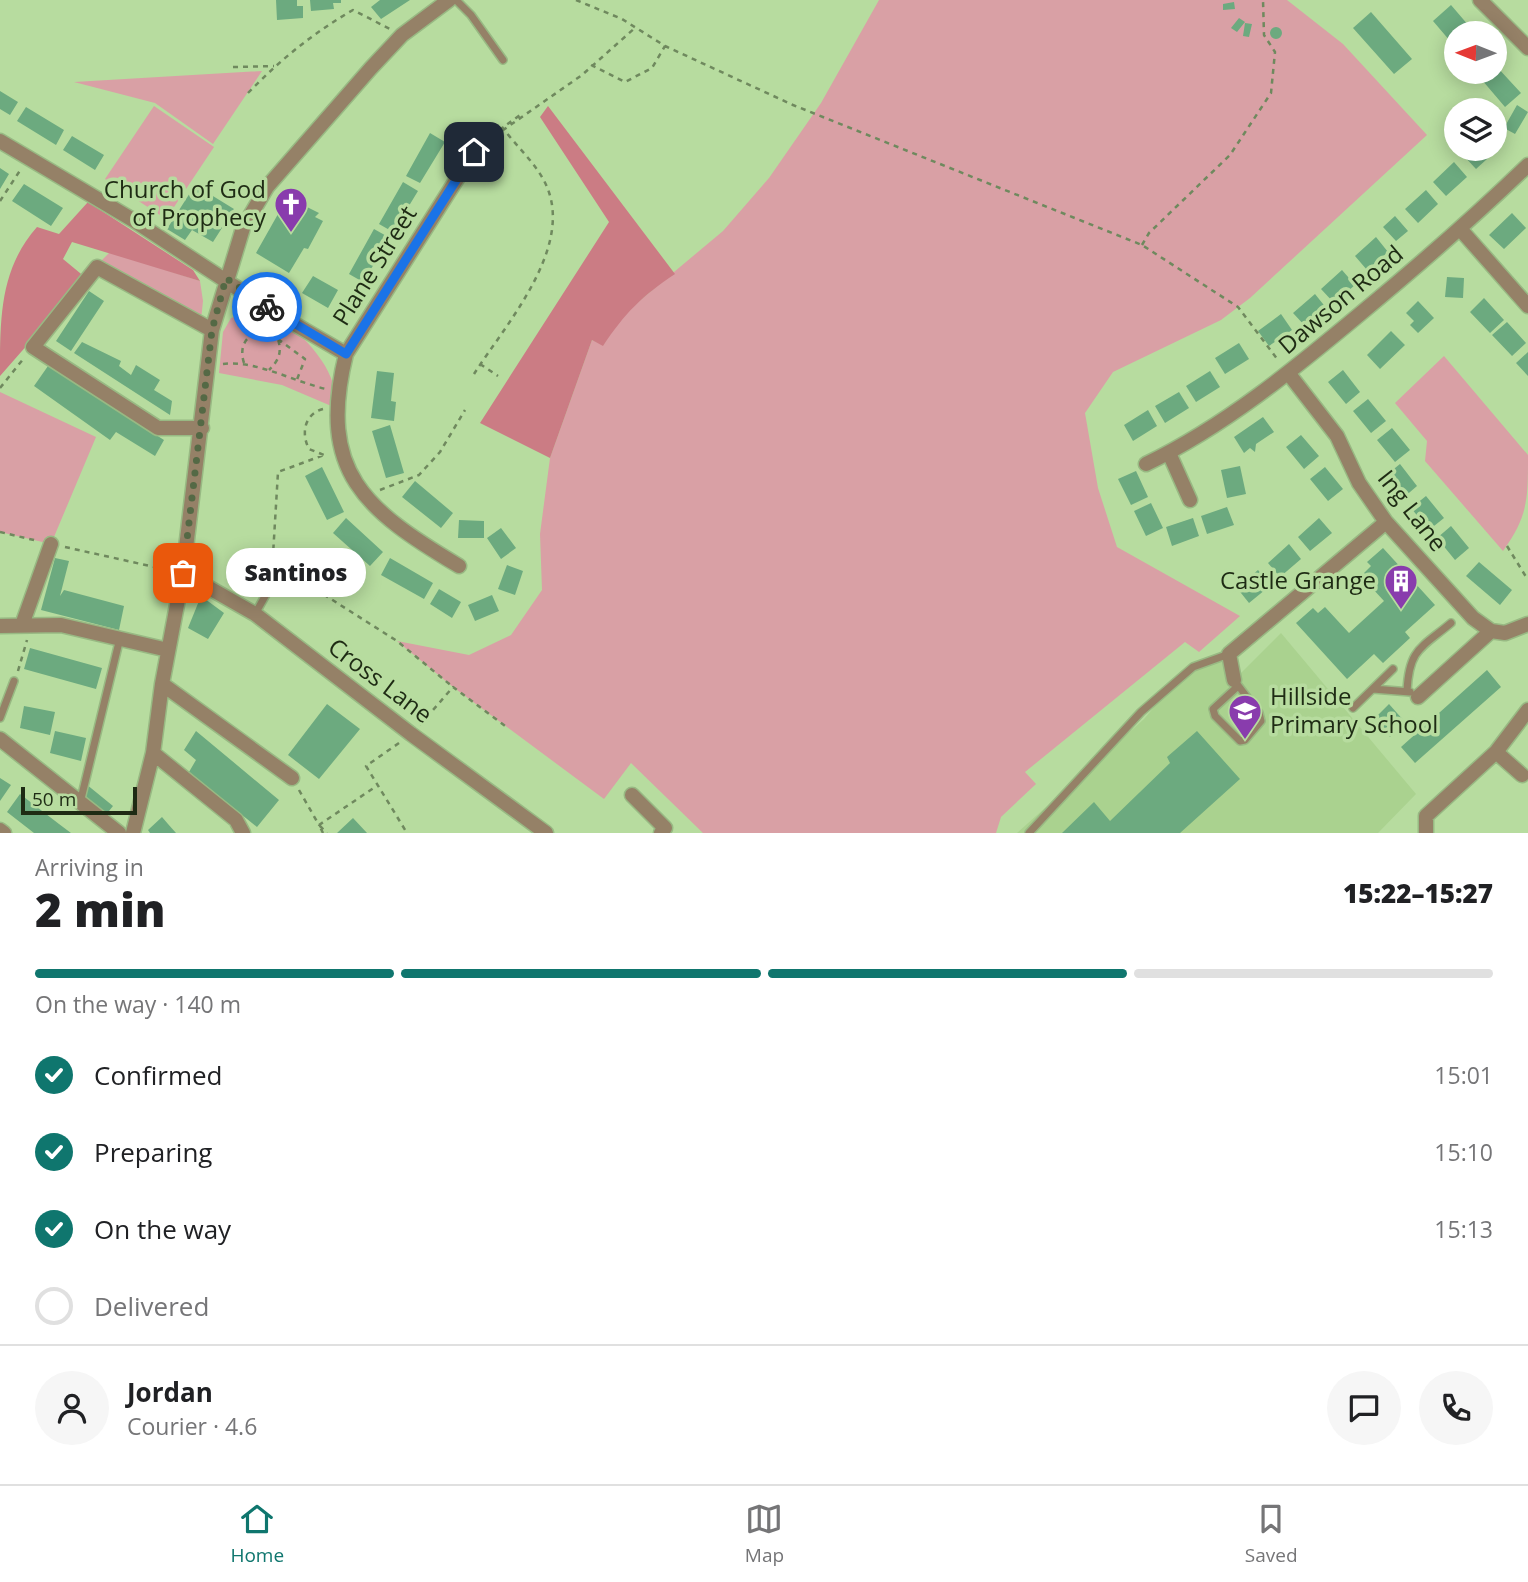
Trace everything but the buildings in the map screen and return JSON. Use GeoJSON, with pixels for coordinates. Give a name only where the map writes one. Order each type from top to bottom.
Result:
{"type":"FeatureCollection","features":[{"type":"Feature","properties":{"kind":"street"},"geometry":{"type":"LineString","coordinates":[[133,833],[153,753],[162,684],[183,573],[212,330],[243,228],[267,187],[402,35],[449,0]]}},
{"type":"Feature","properties":{"kind":"street"},"geometry":{"type":"LineString","coordinates":[[1480,0],[1528,48]]}},
{"type":"Feature","properties":{"kind":"street","name":"Plane Street"},"geometry":{"type":"LineString","coordinates":[[0,141],[226,278],[272,311],[346,354],[474,152]]}},
{"type":"Feature","properties":{"kind":"street","name":"Dawson Road"},"geometry":{"type":"LineString","coordinates":[[1146,464],[1169,453],[1289,374],[1461,230],[1528,165]]}},
{"type":"Feature","properties":{"kind":"street"},"geometry":{"type":"LineString","coordinates":[[1461,230],[1528,306]]}},
{"type":"Feature","properties":{"kind":"street"},"geometry":{"type":"LineString","coordinates":[[201,428],[158,428],[29,352],[97,267],[212,330]]}},
{"type":"Feature","properties":{"kind":"street"},"geometry":{"type":"LineString","coordinates":[[346,354],[337,391],[340,449],[363,496],[404,533],[459,566]]}},
{"type":"Feature","properties":{"kind":"street","name":"Ing Lane"},"geometry":{"type":"LineString","coordinates":[[1289,374],[1337,436],[1359,482],[1386,522],[1473,618],[1491,631]]}},
{"type":"Feature","properties":{"kind":"street"},"geometry":{"type":"LineString","coordinates":[[1169,453],[1190,500]]}},
{"type":"Feature","properties":{"kind":"street"},"geometry":{"type":"LineString","coordinates":[[1235,683],[1229,654],[1386,522]]}},
{"type":"Feature","properties":{"kind":"street"},"geometry":{"type":"LineString","coordinates":[[27,626],[51,544]]}},
{"type":"Feature","properties":{"kind":"street","name":"Cross Lane"},"geometry":{"type":"LineString","coordinates":[[183,573],[255,614],[546,833]]}},
{"type":"Feature","properties":{"kind":"street"},"geometry":{"type":"LineString","coordinates":[[1413,694],[1491,631],[1505,634],[1528,624]]}},
{"type":"Feature","properties":{"kind":"street"},"geometry":{"type":"LineString","coordinates":[[0,626],[61,625],[168,650]]}},
{"type":"Feature","properties":{"kind":"street"},"geometry":{"type":"LineString","coordinates":[[162,684],[292,778]]}},
{"type":"Feature","properties":{"kind":"street"},"geometry":{"type":"LineString","coordinates":[[1426,833],[1426,816],[1496,752],[1528,710]]}},
{"type":"Feature","properties":{"kind":"street"},"geometry":{"type":"LineString","coordinates":[[0,738],[119,833]]}},
{"type":"Feature","properties":{"kind":"street"},"geometry":{"type":"LineString","coordinates":[[1496,752],[1522,775]]}},
{"type":"Feature","properties":{"kind":"street"},"geometry":{"type":"LineString","coordinates":[[153,753],[236,820],[243,833]]}},
{"type":"Feature","properties":{"kind":"street"},"geometry":{"type":"LineString","coordinates":[[632,795],[665,828],[661,833]]}},
{"type":"Feature","properties":{"kind":"street"},"geometry":{"type":"LineString","coordinates":[[0,830],[5,833]]}},
{"type":"Feature","properties":{"kind":"lane"},"geometry":{"type":"LineString","coordinates":[[456,0],[471,15],[503,60]]}},
{"type":"Feature","properties":{"kind":"lane"},"geometry":{"type":"LineString","coordinates":[[255,614],[281,568]]}},
{"type":"Feature","properties":{"kind":"lane"},"geometry":{"type":"LineString","coordinates":[[1373,689],[1413,694],[1408,667],[1414,654],[1451,623]]}},
{"type":"Feature","properties":{"kind":"lane"},"geometry":{"type":"LineString","coordinates":[[80,803],[120,637]]}},
{"type":"Feature","properties":{"kind":"lane"},"geometry":{"type":"LineString","coordinates":[[1029,833],[1141,712],[1193,667],[1229,654]]}},
{"type":"Feature","properties":{"kind":"lane"},"geometry":{"type":"LineString","coordinates":[[1353,708],[1393,669]]}},
{"type":"Feature","properties":{"kind":"lane"},"geometry":{"type":"LineString","coordinates":[[0,718],[14,681]]}},
{"type":"Feature","properties":{"kind":"lane"},"geometry":{"type":"LineString","coordinates":[[1235,683],[1259,713],[1261,721],[1245,740],[1240,741],[1215,716],[1213,709],[1235,683]]}},
{"type":"Feature","properties":{"kind":"path"},"geometry":{"type":"LineString","coordinates":[[576,0],[636,27],[664,46],[769,94],[1142,245],[1238,307],[1289,374]]}},
{"type":"Feature","properties":{"kind":"path"},"geometry":{"type":"LineString","coordinates":[[1142,245],[1149,233],[1230,155],[1254,124],[1271,93],[1275,52],[1264,35],[1263,0]]}},
{"type":"Feature","properties":{"kind":"path"},"geometry":{"type":"LineString","coordinates":[[248,93],[274,66],[317,31],[353,10],[402,35]]}},
{"type":"Feature","properties":{"kind":"path"},"geometry":{"type":"LineString","coordinates":[[503,128],[591,65],[636,27]]}},
{"type":"Feature","properties":{"kind":"path"},"geometry":{"type":"LineString","coordinates":[[591,65],[625,82],[652,68],[664,46]]}},
{"type":"Feature","properties":{"kind":"path"},"geometry":{"type":"LineString","coordinates":[[233,67],[274,66]]}},
{"type":"Feature","properties":{"kind":"path"},"geometry":{"type":"LineString","coordinates":[[474,152],[520,114]]}},
{"type":"Feature","properties":{"kind":"path"},"geometry":{"type":"LineString","coordinates":[[474,374],[545,262],[554,222],[547,187],[503,128]]}},
{"type":"Feature","properties":{"kind":"path"},"geometry":{"type":"LineString","coordinates":[[0,201],[28,158]]}},
{"type":"Feature","properties":{"kind":"path"},"geometry":{"type":"LineString","coordinates":[[244,363],[241,353],[244,341],[254,333],[263,331],[305,359],[296,382]]}},
{"type":"Feature","properties":{"kind":"path"},"geometry":{"type":"LineString","coordinates":[[269,370],[277,362],[281,350],[278,339]]}},
{"type":"Feature","properties":{"kind":"path"},"geometry":{"type":"LineString","coordinates":[[0,388],[29,352]]}},
{"type":"Feature","properties":{"kind":"path"},"geometry":{"type":"LineString","coordinates":[[220,365],[244,363],[296,382],[337,391]]}},
{"type":"Feature","properties":{"kind":"path"},"geometry":{"type":"LineString","coordinates":[[480,364],[498,376]]}},
{"type":"Feature","properties":{"kind":"path"},"geometry":{"type":"LineString","coordinates":[[324,455],[309,449],[303,438],[306,422],[318,410],[336,408]]}},
{"type":"Feature","properties":{"kind":"path"},"geometry":{"type":"LineString","coordinates":[[363,496],[419,475],[440,452],[465,410]]}},
{"type":"Feature","properties":{"kind":"path"},"geometry":{"type":"LineString","coordinates":[[340,449],[278,472],[273,555],[281,568],[397,641],[508,728]]}},
{"type":"Feature","properties":{"kind":"path"},"geometry":{"type":"LineString","coordinates":[[0,532],[183,573]]}},
{"type":"Feature","properties":{"kind":"path"},"geometry":{"type":"LineString","coordinates":[[1507,546],[1528,580]]}},
{"type":"Feature","properties":{"kind":"path"},"geometry":{"type":"LineString","coordinates":[[14,681],[27,626]]}},
{"type":"Feature","properties":{"kind":"path"},"geometry":{"type":"LineString","coordinates":[[407,833],[366,766],[411,734],[453,687]]}},
{"type":"Feature","properties":{"kind":"path"},"geometry":{"type":"LineString","coordinates":[[292,778],[325,833]]}},
{"type":"Feature","properties":{"kind":"path"},"geometry":{"type":"LineString","coordinates":[[319,825],[378,785]]}},
{"type":"Feature","properties":{"kind":"shaded area"},"geometry":{"type":"Polygon","coordinates":[[[879,0],[1287,0],[1343,44],[1427,135],[1250,298],[1221,320],[1113,372],[1085,413],[1098,488],[1117,547],[1240,616],[1199,652],[1185,642],[1025,772],[1036,784],[1001,817],[996,833],[703,833],[631,763],[604,799],[453,687],[397,641],[469,655],[511,635],[542,590],[540,534],[550,458],[592,340],[603,345],[625,313],[723,231],[769,178],[821,103],[879,0]]]}},
{"type":"Feature","properties":{"kind":"shaded area"},"geometry":{"type":"Polygon","coordinates":[[[262,71],[213,144],[155,103],[74,82],[262,71]]]}},
{"type":"Feature","properties":{"kind":"shaded area"},"geometry":{"type":"Polygon","coordinates":[[[154,106],[214,147],[166,219],[105,179],[154,106]]]}},
{"type":"Feature","properties":{"kind":"shaded area"},"geometry":{"type":"Polygon","coordinates":[[[548,106],[675,274],[635,306],[603,346],[592,340],[550,458],[480,423],[609,222],[540,117],[548,106]]]}},
{"type":"Feature","properties":{"kind":"shaded area"},"geometry":{"type":"Polygon","coordinates":[[[88,202],[193,270],[200,281],[72,242],[63,259],[86,278],[0,376],[2,314],[9,277],[16,260],[37,227],[59,234],[88,202]]]}},
{"type":"Feature","properties":{"kind":"shaded area"},"geometry":{"type":"Polygon","coordinates":[[[110,252],[200,281],[203,301],[201,320],[99,263],[110,252]]]}},
{"type":"Feature","properties":{"kind":"shaded area"},"geometry":{"type":"Polygon","coordinates":[[[253,312],[279,314],[309,345],[326,367],[332,380],[336,408],[282,385],[219,373],[223,332],[231,318],[253,312]]]}},
{"type":"Feature","properties":{"kind":"shaded area"},"geometry":{"type":"Polygon","coordinates":[[[1444,356],[1528,455],[1525,507],[1517,528],[1503,551],[1425,461],[1427,441],[1395,403],[1444,356]]]}},
{"type":"Feature","properties":{"kind":"shaded area"},"geometry":{"type":"Polygon","coordinates":[[[0,392],[96,437],[51,544],[0,532],[0,392]]]}},
{"type":"Feature","properties":{"kind":"shaded area","name":"Hillside Primary School"},"geometry":{"type":"Polygon","coordinates":[[[1281,633],[1416,794],[1378,833],[1017,833],[1144,719],[1171,687],[1218,653],[1241,673],[1281,633]]]}},
{"type":"Feature","properties":{"kind":"way so far"},"geometry":{"type":"LineString","coordinates":[[183,573],[212,330],[226,278],[267,307]]}},
{"type":"Feature","properties":{"kind":"place","name":"Church of God of Prophecy"},"geometry":{"type":"Point","coordinates":[291,234]}},
{"type":"Feature","properties":{"kind":"place","name":"Santinos"},"geometry":{"type":"Point","coordinates":[183,573]}},
{"type":"Feature","properties":{"kind":"place","name":"Castle Grange"},"geometry":{"type":"Point","coordinates":[1401,611]}},
{"type":"Feature","properties":{"kind":"place","name":"Hillside Primary School"},"geometry":{"type":"Point","coordinates":[1245,741]}},
{"type":"Feature","properties":{"kind":"route"},"geometry":{"type":"LineString","coordinates":[[267,307],[346,354],[474,152]]}}]}
